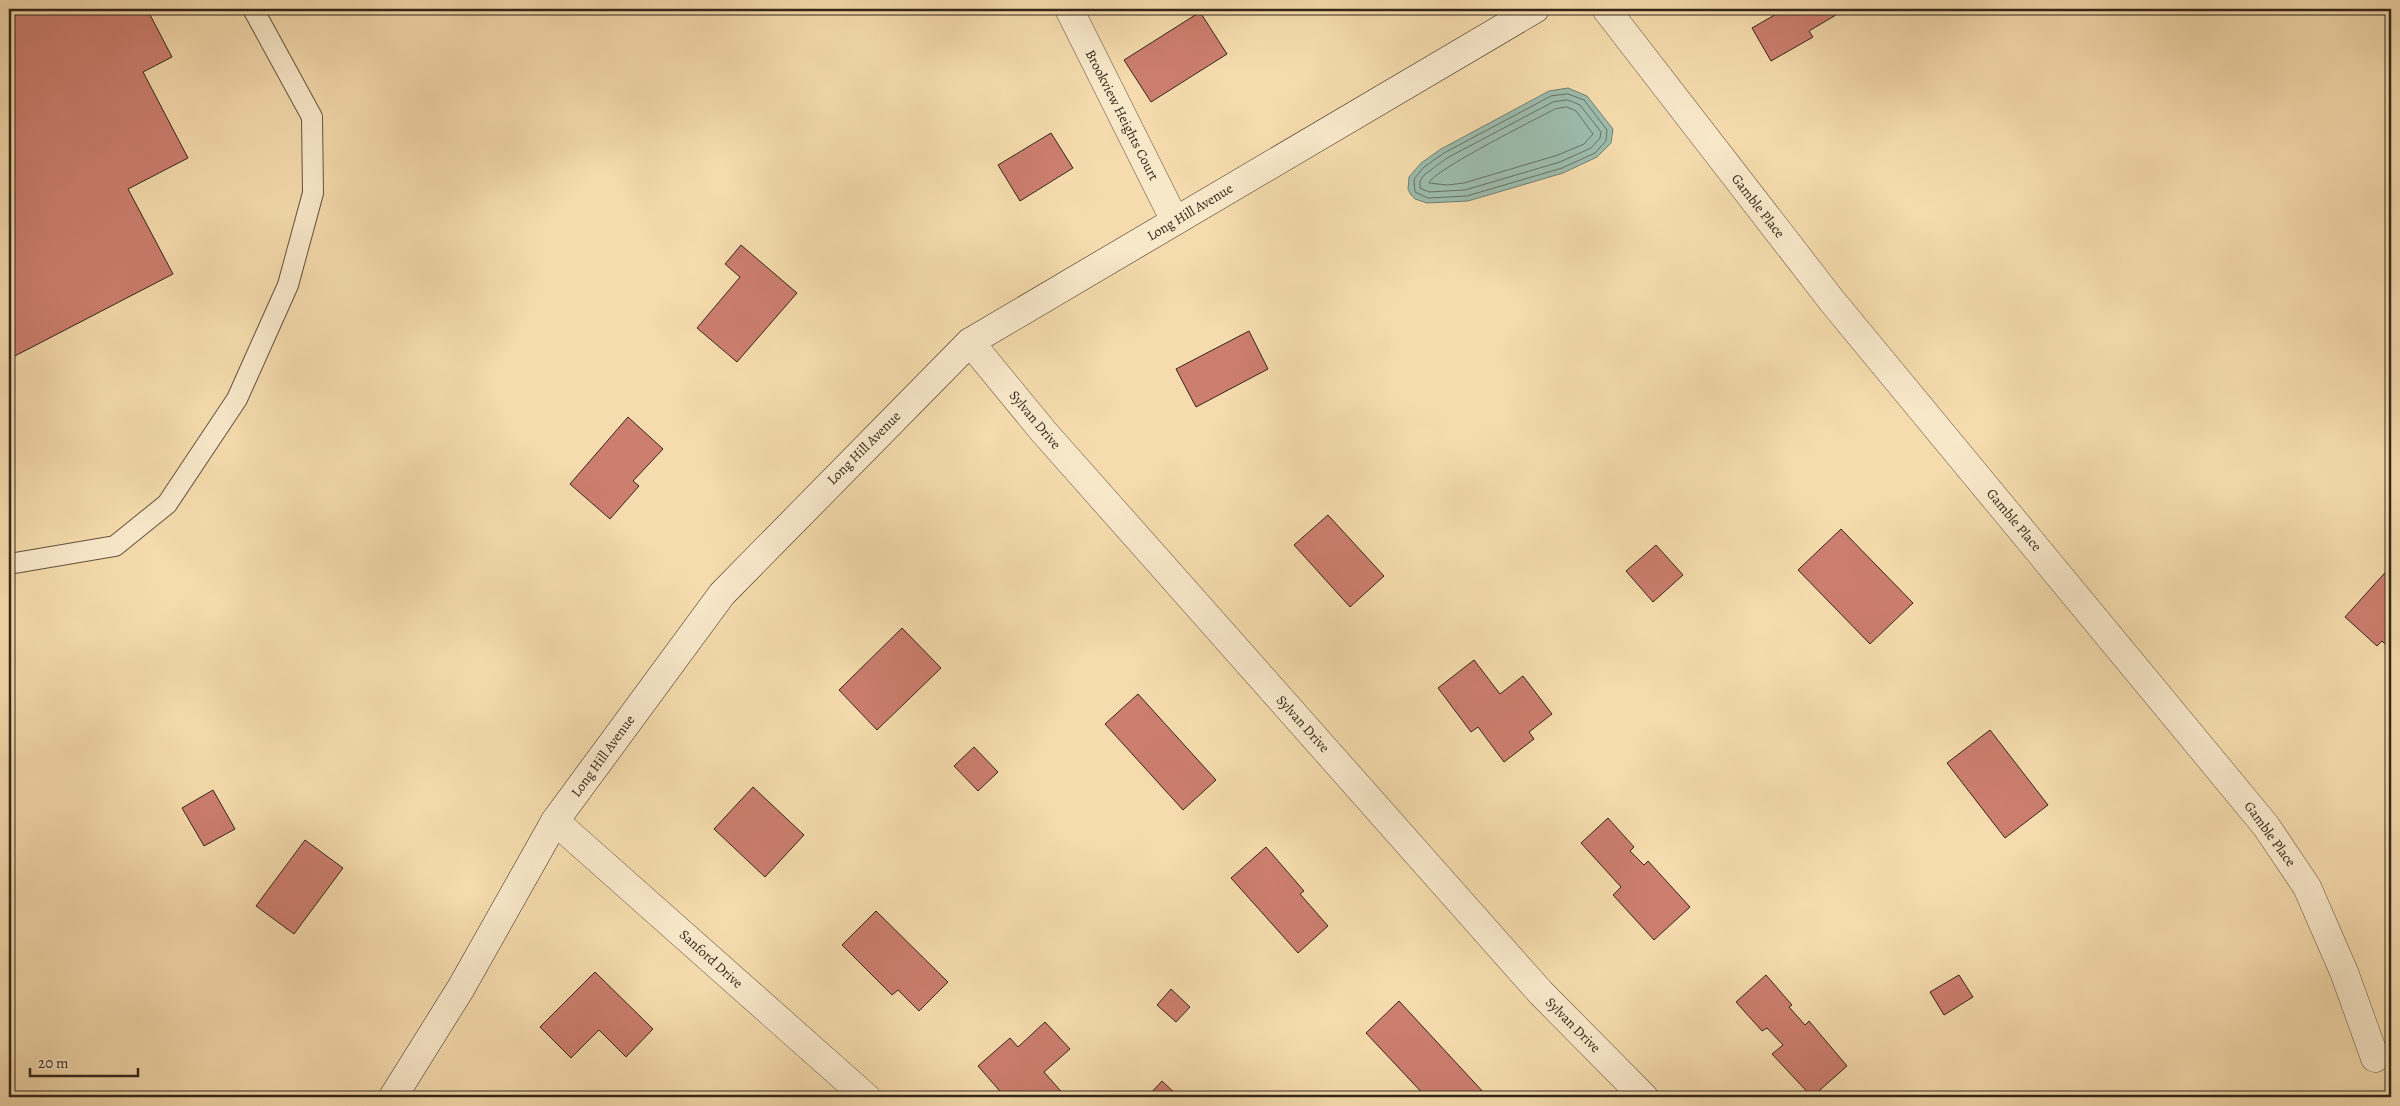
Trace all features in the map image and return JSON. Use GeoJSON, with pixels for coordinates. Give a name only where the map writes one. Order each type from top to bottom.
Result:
{"type":"FeatureCollection","features":[{"type":"Feature","properties":{"kind":"street","name":"Brookview Heights Court"},"geometry":{"type":"LineString","coordinates":[[1069,9],[1175,221]]}},
{"type":"Feature","properties":{"kind":"street","name":"Long Hill Avenue"},"geometry":{"type":"LineString","coordinates":[[393,1097],[461,988],[555,821],[722,594],[970,342],[1535,9]]}},
{"type":"Feature","properties":{"kind":"street","name":"Gamble Place"},"geometry":{"type":"LineString","coordinates":[[1606,9],[1832,301],[2266,826],[2307,887],[2344,972],[2375,1058]]}},
{"type":"Feature","properties":{"kind":"street","name":"Sylvan Drive"},"geometry":{"type":"LineString","coordinates":[[970,342],[1043,431],[1535,986],[1644,1097]]}},
{"type":"Feature","properties":{"kind":"street","name":"Sanford Drive"},"geometry":{"type":"LineString","coordinates":[[555,821],[866,1097]]}},
{"type":"Feature","properties":{"kind":"lane"},"geometry":{"type":"LineString","coordinates":[[9,564],[115,546],[167,504],[237,399],[288,285],[313,193],[312,117],[253,9]]}},
{"type":"Feature","properties":{"kind":"water"},"geometry":{"type":"Polygon","coordinates":[[[1568,88],[1587,96],[1613,129],[1611,143],[1597,157],[1563,173],[1468,201],[1427,203],[1415,199],[1411,195],[1408,189],[1409,177],[1421,163],[1441,149],[1549,91],[1568,88]]]}},
{"type":"Feature","properties":{"kind":"building"},"geometry":{"type":"Polygon","coordinates":[[[9,9],[147,9],[172,57],[143,72],[188,158],[128,189],[173,274],[9,359],[9,9]]]}},
{"type":"Feature","properties":{"kind":"building"},"geometry":{"type":"Polygon","coordinates":[[[1785,9],[1846,9],[1809,31],[1813,37],[1771,61],[1752,28],[1785,9]]]}},
{"type":"Feature","properties":{"kind":"building"},"geometry":{"type":"Polygon","coordinates":[[[1200,12],[1227,54],[1151,102],[1124,60],[1200,12]]]}},
{"type":"Feature","properties":{"kind":"building"},"geometry":{"type":"Polygon","coordinates":[[[1051,133],[1073,168],[1020,201],[998,165],[1051,133]]]}},
{"type":"Feature","properties":{"kind":"building"},"geometry":{"type":"Polygon","coordinates":[[[741,245],[797,293],[737,362],[697,328],[740,277],[725,264],[741,245]]]}},
{"type":"Feature","properties":{"kind":"building"},"geometry":{"type":"Polygon","coordinates":[[[1249,331],[1268,369],[1196,407],[1176,369],[1249,331]]]}},
{"type":"Feature","properties":{"kind":"building"},"geometry":{"type":"Polygon","coordinates":[[[628,417],[663,449],[633,481],[639,486],[610,519],[570,484],[628,417]]]}},
{"type":"Feature","properties":{"kind":"building"},"geometry":{"type":"Polygon","coordinates":[[[1328,515],[1384,576],[1350,607],[1294,545],[1328,515]]]}},
{"type":"Feature","properties":{"kind":"building"},"geometry":{"type":"Polygon","coordinates":[[[1841,529],[1913,603],[1870,644],[1798,570],[1841,529]]]}},
{"type":"Feature","properties":{"kind":"building"},"geometry":{"type":"Polygon","coordinates":[[[1656,545],[1683,575],[1653,602],[1626,571],[1656,545]]]}},
{"type":"Feature","properties":{"kind":"building"},"geometry":{"type":"Polygon","coordinates":[[[2391,566],[2391,650],[2382,641],[2377,646],[2345,617],[2391,566]]]}},
{"type":"Feature","properties":{"kind":"building"},"geometry":{"type":"Polygon","coordinates":[[[902,628],[941,668],[877,730],[839,690],[902,628]]]}},
{"type":"Feature","properties":{"kind":"building"},"geometry":{"type":"Polygon","coordinates":[[[1474,660],[1500,694],[1523,676],[1552,714],[1529,732],[1534,739],[1504,762],[1478,727],[1471,732],[1438,688],[1474,660]]]}},
{"type":"Feature","properties":{"kind":"building"},"geometry":{"type":"Polygon","coordinates":[[[1138,694],[1216,780],[1183,810],[1105,724],[1138,694]]]}},
{"type":"Feature","properties":{"kind":"building"},"geometry":{"type":"Polygon","coordinates":[[[1990,730],[2048,805],[2005,838],[1947,763],[1990,730]]]}},
{"type":"Feature","properties":{"kind":"building"},"geometry":{"type":"Polygon","coordinates":[[[974,747],[998,772],[978,791],[954,766],[974,747]]]}},
{"type":"Feature","properties":{"kind":"building"},"geometry":{"type":"Polygon","coordinates":[[[753,787],[804,835],[765,877],[714,829],[753,787]]]}},
{"type":"Feature","properties":{"kind":"building"},"geometry":{"type":"Polygon","coordinates":[[[213,790],[235,829],[204,846],[182,808],[213,790]]]}},
{"type":"Feature","properties":{"kind":"building"},"geometry":{"type":"Polygon","coordinates":[[[1608,818],[1634,847],[1630,851],[1644,865],[1648,861],[1690,907],[1654,940],[1613,895],[1621,887],[1581,843],[1608,818]]]}},
{"type":"Feature","properties":{"kind":"building"},"geometry":{"type":"Polygon","coordinates":[[[305,840],[343,868],[294,934],[256,906],[305,840]]]}},
{"type":"Feature","properties":{"kind":"building"},"geometry":{"type":"Polygon","coordinates":[[[1266,847],[1304,891],[1300,894],[1328,926],[1298,953],[1231,878],[1266,847]]]}},
{"type":"Feature","properties":{"kind":"building"},"geometry":{"type":"Polygon","coordinates":[[[876,911],[948,982],[919,1011],[898,990],[892,995],[842,945],[876,911]]]}},
{"type":"Feature","properties":{"kind":"building"},"geometry":{"type":"Polygon","coordinates":[[[595,972],[653,1029],[626,1057],[599,1030],[571,1058],[540,1027],[595,972]]]}},
{"type":"Feature","properties":{"kind":"building"},"geometry":{"type":"Polygon","coordinates":[[[1766,975],[1792,1005],[1789,1007],[1805,1025],[1809,1021],[1847,1066],[1812,1097],[1772,1054],[1783,1045],[1767,1028],[1762,1031],[1736,1002],[1766,975]]]}},
{"type":"Feature","properties":{"kind":"building"},"geometry":{"type":"Polygon","coordinates":[[[1959,975],[1973,997],[1944,1015],[1930,992],[1959,975]]]}},
{"type":"Feature","properties":{"kind":"building"},"geometry":{"type":"Polygon","coordinates":[[[1171,989],[1190,1007],[1176,1022],[1157,1005],[1171,989]]]}},
{"type":"Feature","properties":{"kind":"building"},"geometry":{"type":"Polygon","coordinates":[[[1399,1001],[1485,1094],[1482,1097],[1426,1097],[1366,1033],[1399,1001]]]}},
{"type":"Feature","properties":{"kind":"building"},"geometry":{"type":"Polygon","coordinates":[[[1045,1022],[1070,1049],[1044,1072],[1066,1097],[1005,1097],[978,1066],[1010,1038],[1018,1047],[1045,1022]]]}},
{"type":"Feature","properties":{"kind":"building"},"geometry":{"type":"Polygon","coordinates":[[[1162,1081],[1179,1097],[1147,1097],[1162,1081]]]}}]}
